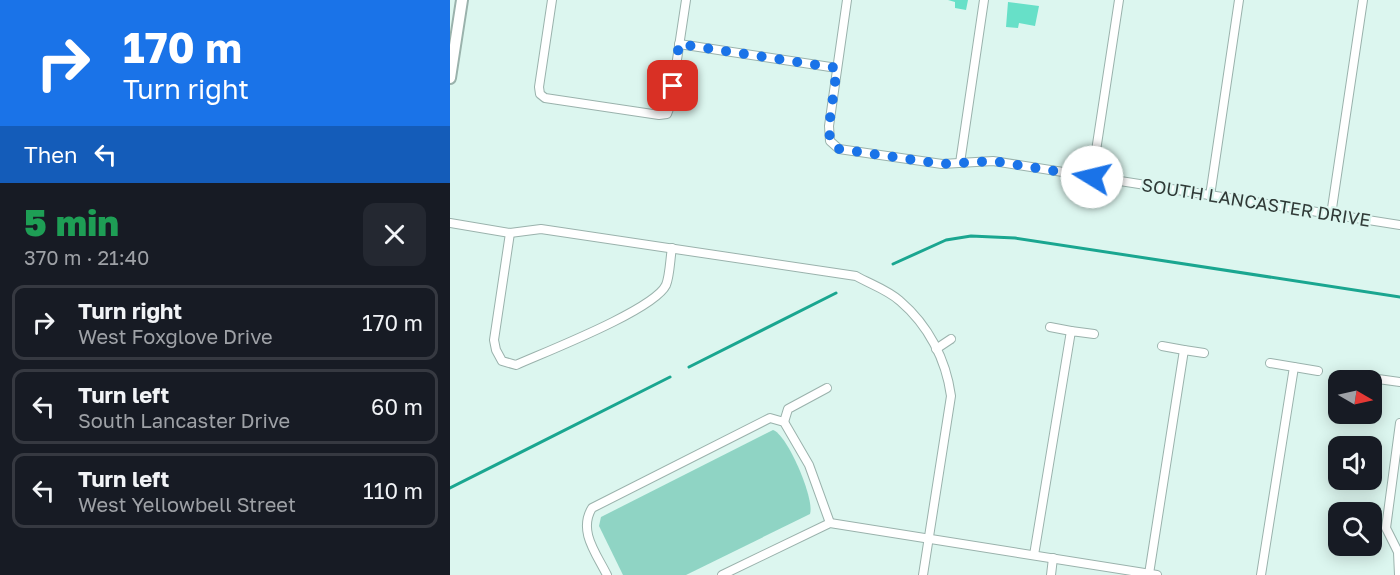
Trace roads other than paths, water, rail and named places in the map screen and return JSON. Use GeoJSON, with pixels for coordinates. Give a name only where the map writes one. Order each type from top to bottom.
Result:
{"type":"FeatureCollection","features":[{"type":"Feature","properties":{"kind":"main road"},"geometry":{"type":"LineString","coordinates":[[450,78],[462,0]]}},
{"type":"Feature","properties":{"kind":"street"},"geometry":{"type":"LineString","coordinates":[[552,0],[539,87],[540,94],[545,98],[658,115],[667,114],[686,0]]}},
{"type":"Feature","properties":{"kind":"street"},"geometry":{"type":"LineString","coordinates":[[679,44],[837,68],[847,0]]}},
{"type":"Feature","properties":{"kind":"street"},"geometry":{"type":"LineString","coordinates":[[960,163],[984,0]]}},
{"type":"Feature","properties":{"kind":"street"},"geometry":{"type":"LineString","coordinates":[[1092,177],[1119,0]]}},
{"type":"Feature","properties":{"kind":"street"},"geometry":{"type":"LineString","coordinates":[[1210,196],[1239,0]]}},
{"type":"Feature","properties":{"kind":"street"},"geometry":{"type":"LineString","coordinates":[[1331,215],[1363,0]]}},
{"type":"Feature","properties":{"kind":"street","name":"SOUTH LANCASTER DRIVE"},"geometry":{"type":"LineString","coordinates":[[837,68],[829,126],[830,141],[839,149],[942,164],[993,161],[1400,225]]}},
{"type":"Feature","properties":{"kind":"street"},"geometry":{"type":"LineString","coordinates":[[450,223],[510,233],[541,229],[856,276],[899,300],[927,328],[949,379],[951,396],[923,575]]}},
{"type":"Feature","properties":{"kind":"street"},"geometry":{"type":"LineString","coordinates":[[510,233],[494,340],[502,361],[516,365],[629,313],[658,295],[666,284],[672,248]]}},
{"type":"Feature","properties":{"kind":"street"},"geometry":{"type":"LineString","coordinates":[[1050,327],[1094,334]]}},
{"type":"Feature","properties":{"kind":"street"},"geometry":{"type":"LineString","coordinates":[[1034,555],[1071,331]]}},
{"type":"Feature","properties":{"kind":"street"},"geometry":{"type":"LineString","coordinates":[[936,349],[951,339]]}},
{"type":"Feature","properties":{"kind":"street"},"geometry":{"type":"LineString","coordinates":[[1162,346],[1204,353]]}},
{"type":"Feature","properties":{"kind":"street"},"geometry":{"type":"LineString","coordinates":[[722,575],[830,523],[1153,574],[1184,350]]}},
{"type":"Feature","properties":{"kind":"street"},"geometry":{"type":"LineString","coordinates":[[1270,363],[1318,371]]}},
{"type":"Feature","properties":{"kind":"street"},"geometry":{"type":"LineString","coordinates":[[1261,575],[1294,367]]}},
{"type":"Feature","properties":{"kind":"street"},"geometry":{"type":"LineString","coordinates":[[1382,380],[1400,382]]}},
{"type":"Feature","properties":{"kind":"street"},"geometry":{"type":"LineString","coordinates":[[784,422],[788,409],[827,388]]}},
{"type":"Feature","properties":{"kind":"street"},"geometry":{"type":"LineString","coordinates":[[607,575],[585,530],[586,518],[592,508],[771,418],[784,422],[809,465],[830,523]]}},
{"type":"Feature","properties":{"kind":"street"},"geometry":{"type":"LineString","coordinates":[[1400,423],[1386,519],[1386,528],[1398,552],[1400,575]]}},
{"type":"Feature","properties":{"kind":"street"},"geometry":{"type":"LineString","coordinates":[[1389,530],[1400,532]]}},
{"type":"Feature","properties":{"kind":"street"},"geometry":{"type":"LineString","coordinates":[[1051,575],[1053,558]]}},
{"type":"Feature","properties":{"kind":"waterway"},"geometry":{"type":"LineString","coordinates":[[893,264],[946,240],[971,236],[1015,238],[1400,297]]}},
{"type":"Feature","properties":{"kind":"waterway"},"geometry":{"type":"LineString","coordinates":[[689,367],[836,293]]}},
{"type":"Feature","properties":{"kind":"waterway"},"geometry":{"type":"LineString","coordinates":[[450,488],[670,377]]}}]}
